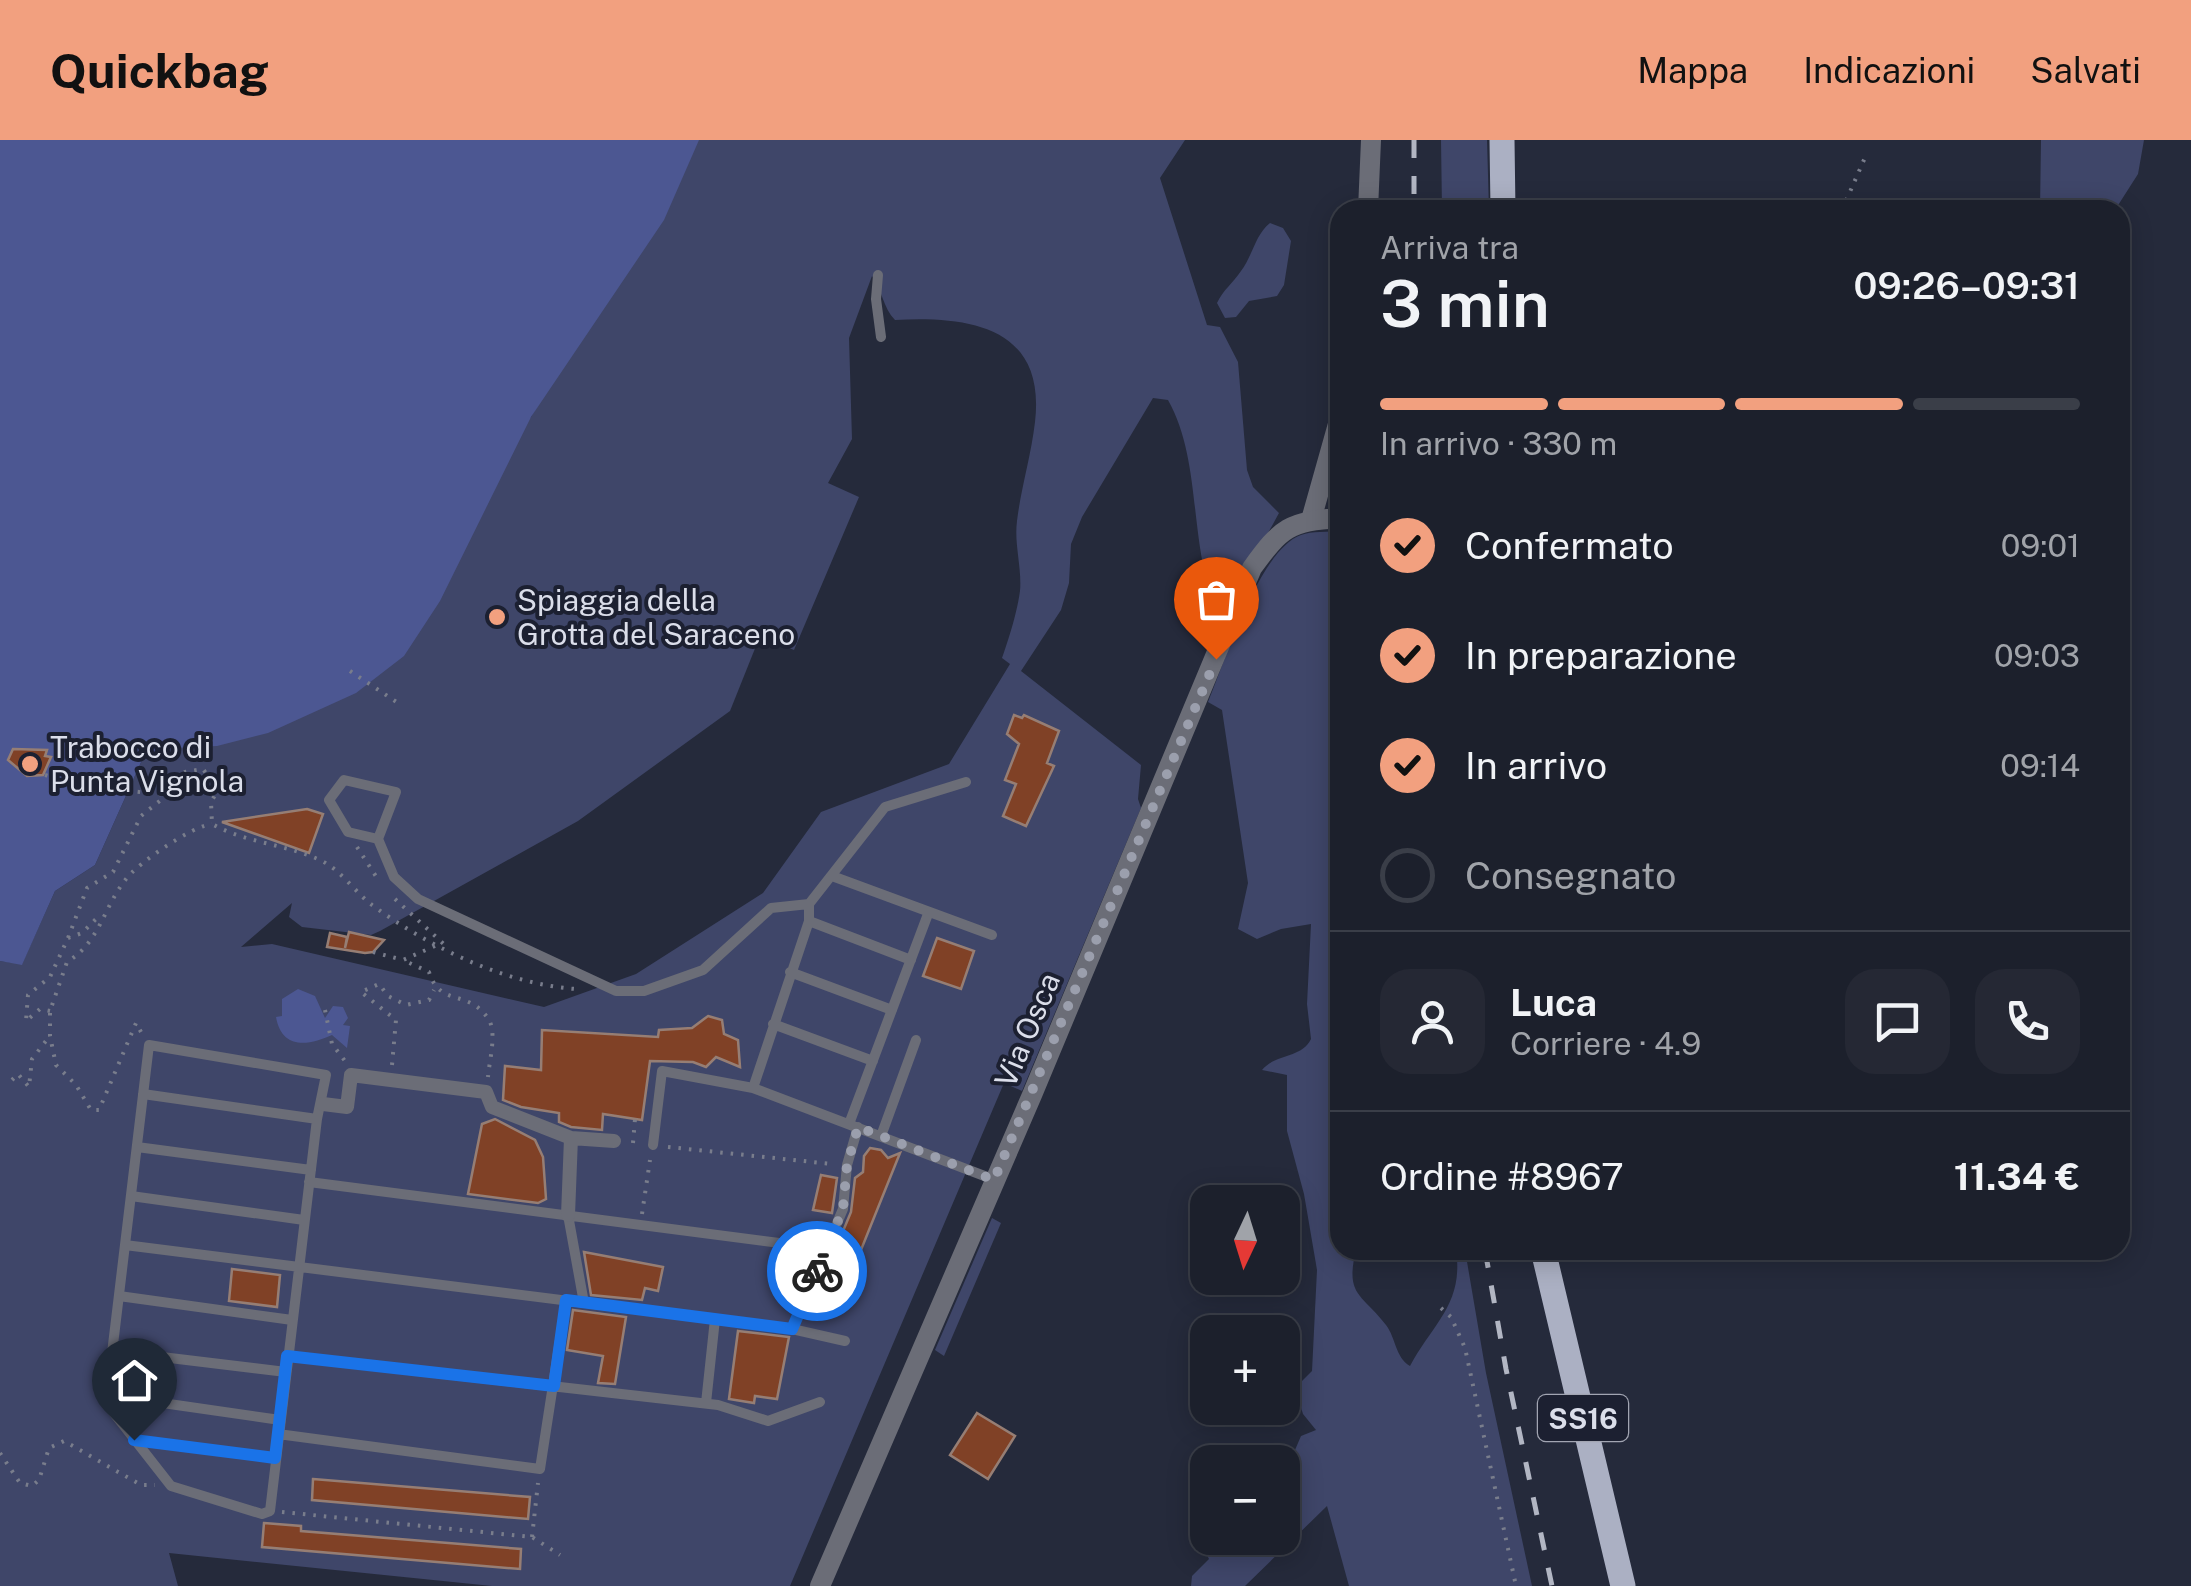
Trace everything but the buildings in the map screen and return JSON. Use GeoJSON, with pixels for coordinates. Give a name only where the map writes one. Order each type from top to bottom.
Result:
{"type":"FeatureCollection","features":[{"type":"Feature","properties":{"kind":"main road"},"geometry":{"type":"LineString","coordinates":[[1502,140],[1503,200]]}},
{"type":"Feature","properties":{"kind":"main road","name":"SS16"},"geometry":{"type":"LineString","coordinates":[[1545,1260],[1623,1586]]}},
{"type":"Feature","properties":{"kind":"street"},"geometry":{"type":"LineString","coordinates":[[1368,200],[1371,140]]}},
{"type":"Feature","properties":{"kind":"street"},"geometry":{"type":"LineString","coordinates":[[1311,520],[1330,453]]}},
{"type":"Feature","properties":{"kind":"street","name":"Via Osca"},"geometry":{"type":"LineString","coordinates":[[820,1586],[1252,568],[1278,533],[1311,520],[1330,519]]}},
{"type":"Feature","properties":{"kind":"street"},"geometry":{"type":"LineString","coordinates":[[320,1111],[347,1107],[351,1075],[486,1092],[492,1107],[571,1138],[614,1141]]}},
{"type":"Feature","properties":{"kind":"street"},"geometry":{"type":"LineString","coordinates":[[568,1215],[571,1138]]}},
{"type":"Feature","properties":{"kind":"lane"},"geometry":{"type":"LineString","coordinates":[[878,275],[876,299],[881,337]]}},
{"type":"Feature","properties":{"kind":"lane"},"geometry":{"type":"LineString","coordinates":[[378,839],[348,832],[338,816],[329,800],[344,780],[396,792],[378,839],[394,877],[418,898],[616,992],[644,991],[702,970],[771,908],[809,904]]}},
{"type":"Feature","properties":{"kind":"lane"},"geometry":{"type":"LineString","coordinates":[[753,1088],[809,922],[809,904],[886,807],[966,782]]}},
{"type":"Feature","properties":{"kind":"lane"},"geometry":{"type":"LineString","coordinates":[[832,876],[992,936]]}},
{"type":"Feature","properties":{"kind":"lane"},"geometry":{"type":"LineString","coordinates":[[792,1329],[843,1209],[854,1125],[872,1061],[928,914]]}},
{"type":"Feature","properties":{"kind":"lane"},"geometry":{"type":"LineString","coordinates":[[809,922],[911,960]]}},
{"type":"Feature","properties":{"kind":"lane"},"geometry":{"type":"LineString","coordinates":[[790,972],[892,1010]]}},
{"type":"Feature","properties":{"kind":"lane"},"geometry":{"type":"LineString","coordinates":[[773,1024],[872,1061]]}},
{"type":"Feature","properties":{"kind":"lane"},"geometry":{"type":"LineString","coordinates":[[881,1136],[916,1040]]}},
{"type":"Feature","properties":{"kind":"lane"},"geometry":{"type":"LineString","coordinates":[[149,1045],[326,1075],[304,1220],[270,1511],[262,1514],[171,1486],[106,1403],[143,1094],[149,1045]]}},
{"type":"Feature","properties":{"kind":"lane"},"geometry":{"type":"LineString","coordinates":[[652,1145],[662,1071],[753,1088],[994,1180]]}},
{"type":"Feature","properties":{"kind":"lane"},"geometry":{"type":"LineString","coordinates":[[143,1094],[320,1111]]}},
{"type":"Feature","properties":{"kind":"lane"},"geometry":{"type":"LineString","coordinates":[[137,1147],[568,1215],[826,1249]]}},
{"type":"Feature","properties":{"kind":"lane"},"geometry":{"type":"LineString","coordinates":[[131,1196],[304,1220]]}},
{"type":"Feature","properties":{"kind":"lane"},"geometry":{"type":"LineString","coordinates":[[568,1215],[584,1303]]}},
{"type":"Feature","properties":{"kind":"lane"},"geometry":{"type":"LineString","coordinates":[[125,1245],[792,1329],[844,1340]]}},
{"type":"Feature","properties":{"kind":"lane"},"geometry":{"type":"LineString","coordinates":[[119,1296],[292,1320]]}},
{"type":"Feature","properties":{"kind":"lane"},"geometry":{"type":"LineString","coordinates":[[278,1434],[540,1469],[566,1300]]}},
{"type":"Feature","properties":{"kind":"lane"},"geometry":{"type":"LineString","coordinates":[[706,1404],[716,1319]]}},
{"type":"Feature","properties":{"kind":"lane"},"geometry":{"type":"LineString","coordinates":[[112,1351],[286,1372]]}},
{"type":"Feature","properties":{"kind":"lane"},"geometry":{"type":"LineString","coordinates":[[287,1356],[706,1404],[768,1421],[820,1402]]}},
{"type":"Feature","properties":{"kind":"lane"},"geometry":{"type":"LineString","coordinates":[[106,1396],[280,1420]]}},
{"type":"Feature","properties":{"kind":"lane"},"geometry":{"type":"LineString","coordinates":[[134,1440],[275,1458]]}},
{"type":"Feature","properties":{"kind":"path"},"geometry":{"type":"LineString","coordinates":[[1846,200],[1867,153]]}},
{"type":"Feature","properties":{"kind":"path"},"geometry":{"type":"LineString","coordinates":[[350,671],[400,705]]}},
{"type":"Feature","properties":{"kind":"path"},"geometry":{"type":"LineString","coordinates":[[50,1011],[40,1009],[26,1021],[28,995],[50,977],[87,888],[113,872],[141,816],[168,795],[179,773],[203,769],[218,790],[211,802],[212,824]]}},
{"type":"Feature","properties":{"kind":"path"},"geometry":{"type":"LineString","coordinates":[[45,775],[83,786],[168,795]]}},
{"type":"Feature","properties":{"kind":"path"},"geometry":{"type":"LineString","coordinates":[[149,1045],[136,1023],[99,1110],[92,1110],[76,1085],[56,1065],[50,1011],[67,962],[86,950],[128,876],[199,825],[212,824],[235,837],[324,861],[368,902],[437,945],[488,967],[558,988],[577,989]]}},
{"type":"Feature","properties":{"kind":"path"},"geometry":{"type":"LineString","coordinates":[[68,938],[82,933],[96,919],[102,920]]}},
{"type":"Feature","properties":{"kind":"path"},"geometry":{"type":"LineString","coordinates":[[403,960],[437,945]]}},
{"type":"Feature","properties":{"kind":"path"},"geometry":{"type":"LineString","coordinates":[[373,952],[429,972],[434,990],[429,1000],[406,1006],[388,996],[379,984],[361,992],[396,1020],[391,1080]]}},
{"type":"Feature","properties":{"kind":"path"},"geometry":{"type":"LineString","coordinates":[[434,990],[442,995],[460,996],[489,1020],[492,1036],[486,1092]]}},
{"type":"Feature","properties":{"kind":"path"},"geometry":{"type":"LineString","coordinates":[[325,1010],[332,1044],[346,1062]]}},
{"type":"Feature","properties":{"kind":"path"},"geometry":{"type":"LineString","coordinates":[[12,1080],[18,1074],[29,1087],[32,1058],[50,1036]]}},
{"type":"Feature","properties":{"kind":"path"},"geometry":{"type":"LineString","coordinates":[[614,1141],[633,1143],[635,1119]]}},
{"type":"Feature","properties":{"kind":"path"},"geometry":{"type":"LineString","coordinates":[[640,1224],[652,1145],[847,1165]]}},
{"type":"Feature","properties":{"kind":"path"},"geometry":{"type":"LineString","coordinates":[[1441,1308],[1450,1317],[1465,1348],[1516,1586]]}},
{"type":"Feature","properties":{"kind":"path"},"geometry":{"type":"LineString","coordinates":[[0,1453],[20,1483],[32,1486],[50,1448],[64,1440],[141,1485],[171,1486]]}},
{"type":"Feature","properties":{"kind":"path"},"geometry":{"type":"LineString","coordinates":[[532,1537],[540,1469]]}},
{"type":"Feature","properties":{"kind":"path"},"geometry":{"type":"LineString","coordinates":[[270,1511],[532,1537],[560,1556]]}},
{"type":"Feature","properties":{"kind":"shaded area"},"geometry":{"type":"Polygon","coordinates":[[[0,140],[699,140],[664,220],[531,417],[440,601],[404,656],[356,693],[268,733],[217,746],[175,748],[142,760],[95,865],[55,891],[22,965],[0,961],[0,140]]]}},
{"type":"Feature","properties":{"kind":"shaded area"},"geometry":{"type":"Polygon","coordinates":[[[690,140],[1185,140],[1160,178],[1207,325],[1220,327],[1238,362],[1247,470],[1253,487],[1279,513],[1227,608],[1213,602],[1200,550],[1186,447],[1168,400],[1153,398],[1082,517],[1071,544],[1069,583],[1061,610],[1021,671],[1141,765],[1141,808],[1022,1091],[1004,1083],[790,1586],[492,1586],[169,1553],[178,1586],[0,1586],[0,961],[22,964],[55,891],[95,865],[142,760],[175,748],[531,417],[690,140]],[[872,276],[849,338],[852,439],[828,483],[859,497],[794,650],[760,636],[730,711],[578,821],[380,931],[371,935],[302,927],[289,917],[292,903],[241,947],[272,944],[544,1007],[636,974],[763,893],[821,812],[949,764],[1010,664],[1002,658],[1020,591],[1017,521],[1035,422],[1035,390],[1028,365],[1015,347],[997,334],[950,321],[895,320],[872,276]]]}},
{"type":"Feature","properties":{"kind":"shaded area"},"geometry":{"type":"Polygon","coordinates":[[[1441,140],[1487,140],[1489,200],[1442,200],[1441,140]]]}},
{"type":"Feature","properties":{"kind":"shaded area"},"geometry":{"type":"Polygon","coordinates":[[[2041,140],[2144,140],[2138,174],[2121,200],[2040,200],[2041,140]]]}},
{"type":"Feature","properties":{"kind":"shaded area"},"geometry":{"type":"Polygon","coordinates":[[[1270,223],[1283,228],[1291,241],[1284,285],[1277,296],[1249,301],[1236,317],[1225,318],[1217,303],[1270,223]]]}},
{"type":"Feature","properties":{"kind":"shaded area"},"geometry":{"type":"Polygon","coordinates":[[[1330,531],[1330,1260],[1354,1260],[1354,1286],[1386,1325],[1401,1358],[1410,1366],[1451,1299],[1457,1260],[1467,1260],[1486,1373],[1532,1586],[1349,1586],[1327,1506],[1300,1532],[1297,1445],[1301,1436],[1316,1430],[1303,1414],[1300,1383],[1312,1371],[1317,1270],[1304,1194],[1287,1131],[1287,1075],[1262,1070],[1301,1050],[1311,1039],[1307,1004],[1311,924],[1281,929],[1257,939],[1238,929],[1248,883],[1222,710],[1208,702],[1258,584],[1271,562],[1301,535],[1330,531]]]}},
{"type":"Feature","properties":{"kind":"shaded area"},"geometry":{"type":"Polygon","coordinates":[[[298,989],[315,996],[325,1018],[333,1006],[343,1007],[348,1018],[343,1025],[350,1026],[347,1048],[332,1035],[306,1043],[284,1036],[276,1017],[282,1016],[282,999],[298,989]]]}},
{"type":"Feature","properties":{"kind":"shaded area"},"geometry":{"type":"Polygon","coordinates":[[[992,1218],[1001,1223],[944,1356],[935,1350],[992,1218]]]}},
{"type":"Feature","properties":{"kind":"shaded area"},"geometry":{"type":"Polygon","coordinates":[[[1207,1555],[1277,1555],[1245,1586],[1191,1586],[1192,1576],[1209,1559],[1207,1555]]]}},
{"type":"Feature","properties":{"kind":"railway"},"geometry":{"type":"LineString","coordinates":[[1414,140],[1414,200]]}},
{"type":"Feature","properties":{"kind":"railway"},"geometry":{"type":"LineString","coordinates":[[1487,1260],[1552,1586]]}},
{"type":"Feature","properties":{"kind":"way so far"},"geometry":{"type":"LineString","coordinates":[[817,1271],[843,1209],[847,1165],[858,1127],[994,1180],[1216,659]]}},
{"type":"Feature","properties":{"kind":"place","name":"Spiaggia della Grotta del Saraceno"},"geometry":{"type":"Point","coordinates":[497,617]}},
{"type":"Feature","properties":{"kind":"place","name":"Trabocco di Punta Vignola"},"geometry":{"type":"Point","coordinates":[30,764]}},
{"type":"Feature","properties":{"kind":"route"},"geometry":{"type":"LineString","coordinates":[[134,1440],[275,1458],[287,1356],[554,1386],[566,1300],[792,1329],[817,1271]]}}]}
